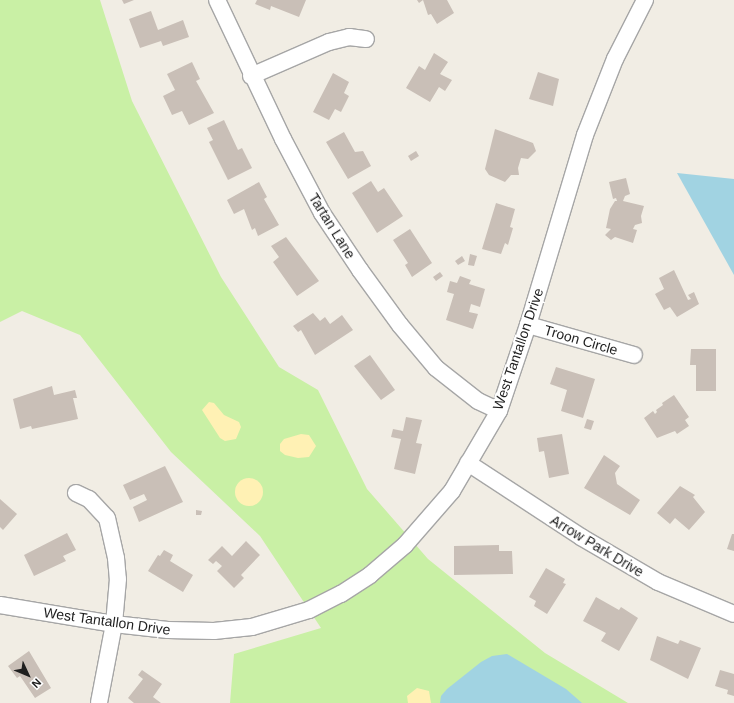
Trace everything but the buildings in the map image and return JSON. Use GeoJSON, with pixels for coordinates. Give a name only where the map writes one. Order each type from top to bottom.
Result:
{"type":"FeatureCollection","features":[{"type":"Feature","properties":{"kind":"street","name":"Tartan Lane"},"geometry":{"type":"LineString","coordinates":[[217,0],[251,76],[322,213],[400,325],[436,368],[454,384],[478,401],[499,411]]}},
{"type":"Feature","properties":{"kind":"street","name":"West Tantallon Drive"},"geometry":{"type":"LineString","coordinates":[[0,605],[114,624],[168,630],[214,631],[252,627],[309,610],[370,575],[405,544],[452,491],[499,411],[528,325],[585,135],[615,59],[645,0]]}},
{"type":"Feature","properties":{"kind":"street"},"geometry":{"type":"LineString","coordinates":[[251,76],[329,42],[349,37],[366,39]]}},
{"type":"Feature","properties":{"kind":"street","name":"Troon Circle"},"geometry":{"type":"LineString","coordinates":[[528,325],[634,355]]}},
{"type":"Feature","properties":{"kind":"street","name":"Arrow Park Drive"},"geometry":{"type":"LineString","coordinates":[[468,463],[581,538],[658,582],[734,614]]}},
{"type":"Feature","properties":{"kind":"street"},"geometry":{"type":"LineString","coordinates":[[76,493],[96,504],[106,518],[112,533],[118,579],[114,624],[99,703]]}},
{"type":"Feature","properties":{"kind":"green space"},"geometry":{"type":"Polygon","coordinates":[[[0,0],[100,0],[132,101],[221,277],[279,367],[318,390],[367,489],[428,559],[545,653],[628,703],[230,703],[234,654],[321,628],[260,536],[171,452],[80,335],[22,311],[0,322],[0,0]]]}},
{"type":"Feature","properties":{"kind":"sand"},"geometry":{"type":"Polygon","coordinates":[[[209,402],[214,403],[224,415],[239,422],[241,427],[236,439],[225,441],[220,438],[202,410],[209,402]]]}},
{"type":"Feature","properties":{"kind":"sand"},"geometry":{"type":"Polygon","coordinates":[[[301,434],[309,435],[316,446],[309,457],[298,458],[285,455],[280,451],[280,444],[284,439],[301,434]]]}},
{"type":"Feature","properties":{"kind":"sand"},"geometry":{"type":"Polygon","coordinates":[[[249,478],[259,482],[263,492],[259,502],[249,506],[239,502],[235,492],[239,482],[249,478]]]}},
{"type":"Feature","properties":{"kind":"sand"},"geometry":{"type":"Polygon","coordinates":[[[417,688],[429,691],[431,703],[408,703],[407,696],[417,688]]]}},
{"type":"Feature","properties":{"kind":"water"},"geometry":{"type":"Polygon","coordinates":[[[677,173],[734,179],[734,275],[677,173]]]}},
{"type":"Feature","properties":{"kind":"water"},"geometry":{"type":"Polygon","coordinates":[[[507,654],[566,689],[582,703],[440,703],[441,696],[447,689],[481,662],[492,656],[507,654]]]}}]}
